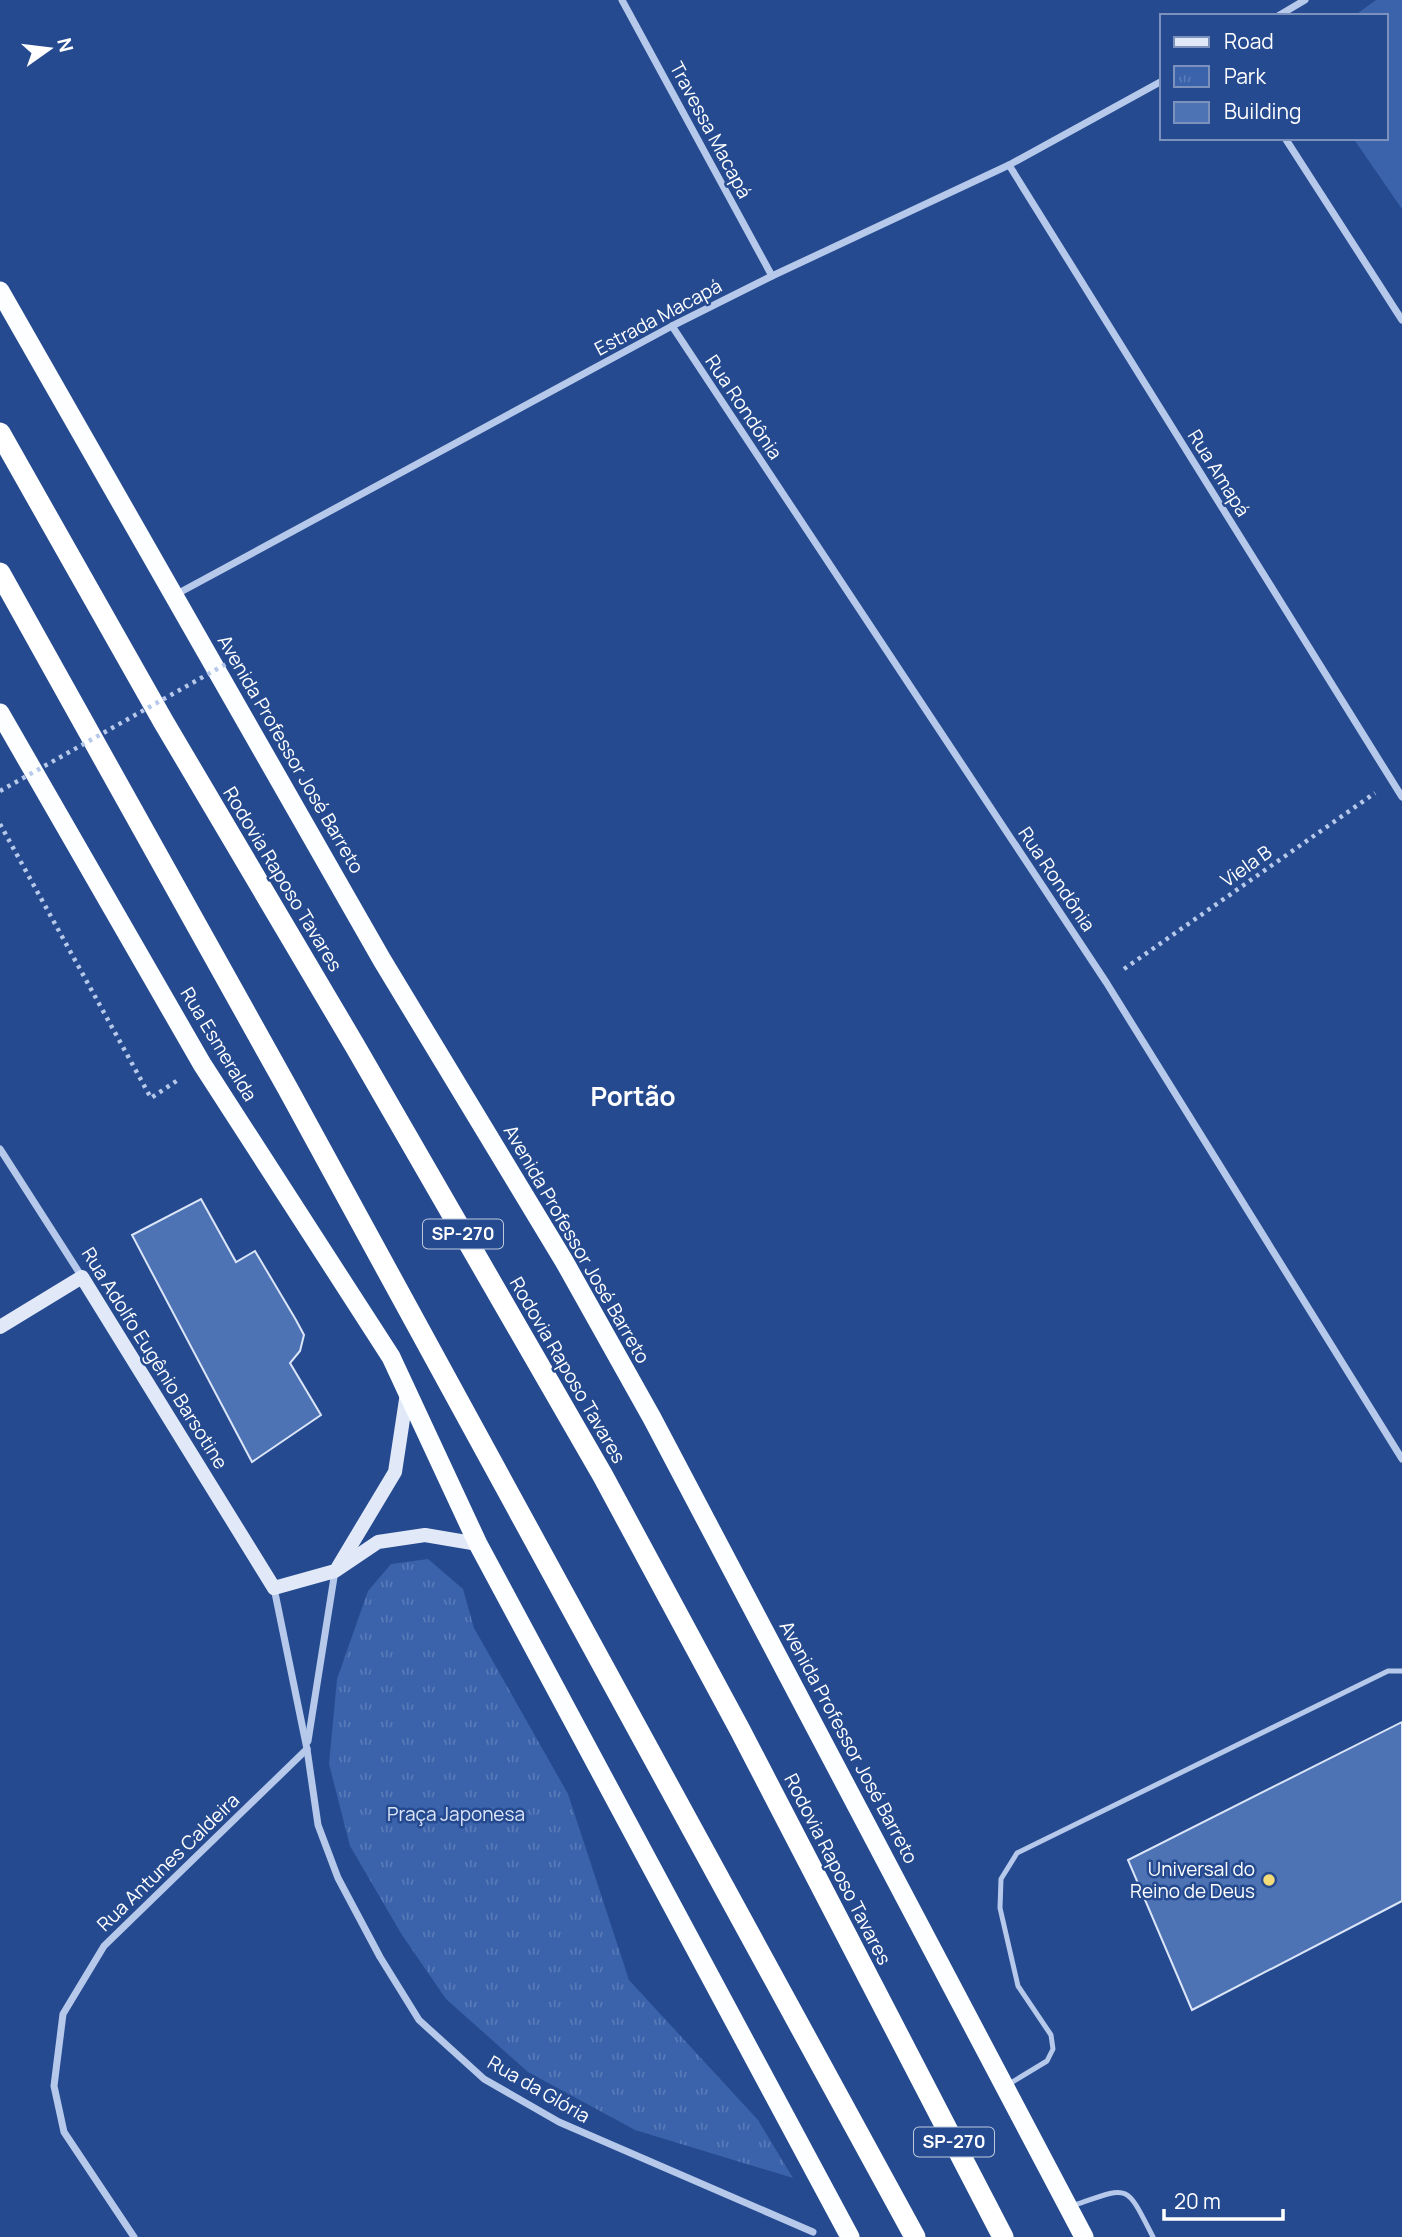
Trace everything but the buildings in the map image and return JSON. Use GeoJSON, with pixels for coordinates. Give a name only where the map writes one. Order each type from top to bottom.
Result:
{"type":"FeatureCollection","features":[{"type":"Feature","properties":{"kind":"highway","name":"Avenida Professor José Barreto"},"geometry":{"type":"LineString","coordinates":[[0,291],[382,960],[564,1261],[652,1418],[1003,2088],[1084,2237]]}},
{"type":"Feature","properties":{"kind":"highway","name":"Rodovia Raposo Tavares"},"geometry":{"type":"LineString","coordinates":[[0,433],[163,721],[355,1045],[603,1476],[740,1730],[1003,2237]]}},
{"type":"Feature","properties":{"kind":"highway"},"geometry":{"type":"LineString","coordinates":[[0,573],[282,1077],[915,2237]]}},
{"type":"Feature","properties":{"kind":"highway","name":"Rua Esmeralda"},"geometry":{"type":"LineString","coordinates":[[0,713],[202,1064],[391,1357],[407,1392]]}},
{"type":"Feature","properties":{"kind":"highway"},"geometry":{"type":"LineString","coordinates":[[407,1392],[478,1545],[849,2237]]}},
{"type":"Feature","properties":{"kind":"main road"},"geometry":{"type":"LineString","coordinates":[[0,1327],[82,1277]]}},
{"type":"Feature","properties":{"kind":"main road","name":"Rua Adolfo Eugênio Barsotine"},"geometry":{"type":"LineString","coordinates":[[82,1277],[274,1588]]}},
{"type":"Feature","properties":{"kind":"main road"},"geometry":{"type":"LineString","coordinates":[[335,1571],[395,1472],[407,1392]]}},
{"type":"Feature","properties":{"kind":"main road"},"geometry":{"type":"LineString","coordinates":[[274,1588],[335,1571],[379,1542],[425,1535],[478,1545]]}},
{"type":"Feature","properties":{"kind":"street","name":"Travessa Macapá"},"geometry":{"type":"LineString","coordinates":[[622,0],[772,276]]}},
{"type":"Feature","properties":{"kind":"street"},"geometry":{"type":"LineString","coordinates":[[1281,14],[1305,0]]}},
{"type":"Feature","properties":{"kind":"street","name":"Estrada Macapá"},"geometry":{"type":"LineString","coordinates":[[175,595],[672,326],[1009,165],[1160,82]]}},
{"type":"Feature","properties":{"kind":"street"},"geometry":{"type":"LineString","coordinates":[[1286,140],[1402,320]]}},
{"type":"Feature","properties":{"kind":"street","name":"Rua Amapá"},"geometry":{"type":"LineString","coordinates":[[1009,165],[1402,797]]}},
{"type":"Feature","properties":{"kind":"street","name":"Rua Rondônia"},"geometry":{"type":"LineString","coordinates":[[672,326],[1106,982],[1402,1459]]}},
{"type":"Feature","properties":{"kind":"street","name":"Rua Adolfo Eugênio Barsotine"},"geometry":{"type":"LineString","coordinates":[[0,1149],[82,1277]]}},
{"type":"Feature","properties":{"kind":"street"},"geometry":{"type":"LineString","coordinates":[[307,1749],[335,1571]]}},
{"type":"Feature","properties":{"kind":"street"},"geometry":{"type":"LineString","coordinates":[[274,1588],[307,1749]]}},
{"type":"Feature","properties":{"kind":"street","name":"Rua da Glória"},"geometry":{"type":"LineString","coordinates":[[307,1749],[318,1825],[338,1878],[380,1956],[419,2020],[484,2079],[559,2122],[813,2232]]}},
{"type":"Feature","properties":{"kind":"street","name":"Rua Antunes Caldeira"},"geometry":{"type":"LineString","coordinates":[[134,2237],[64,2132],[54,2086],[63,2014],[104,1946],[307,1749]]}},
{"type":"Feature","properties":{"kind":"lane"},"geometry":{"type":"LineString","coordinates":[[1003,2088],[1047,2060],[1053,2049],[1051,2035],[1018,1986],[1000,1908],[1001,1879],[1017,1853],[1388,1671],[1402,1671]]}},
{"type":"Feature","properties":{"kind":"lane"},"geometry":{"type":"LineString","coordinates":[[1067,2208],[1115,2191],[1126,2193],[1133,2198],[1153,2237]]}},
{"type":"Feature","properties":{"kind":"path"},"geometry":{"type":"LineString","coordinates":[[0,791],[242,655]]}},
{"type":"Feature","properties":{"kind":"path","name":"Viela B"},"geometry":{"type":"LineString","coordinates":[[1106,982],[1391,781]]}},
{"type":"Feature","properties":{"kind":"path"},"geometry":{"type":"LineString","coordinates":[[0,824],[151,1098],[202,1064]]}},
{"type":"Feature","properties":{"kind":"green space"},"geometry":{"type":"Polygon","coordinates":[[[1376,0],[1402,0],[1402,209],[1354,140],[1388,140],[1388,14],[1357,14],[1376,0]]]}},
{"type":"Feature","properties":{"kind":"green space","name":"Praça Japonesa"},"geometry":{"type":"Polygon","coordinates":[[[428,1559],[463,1589],[474,1628],[568,1794],[629,1980],[758,2120],[793,2178],[635,2130],[528,2072],[446,1999],[402,1935],[350,1846],[329,1764],[337,1679],[368,1591],[391,1564],[428,1559]]]}},
{"type":"Feature","properties":{"kind":"place","name":"Universal do Reino de Deus"},"geometry":{"type":"Point","coordinates":[1269,1880]}},
{"type":"Feature","properties":{"kind":"district","name":"Portão"},"geometry":{"type":"Point","coordinates":[633,1097]}}]}
